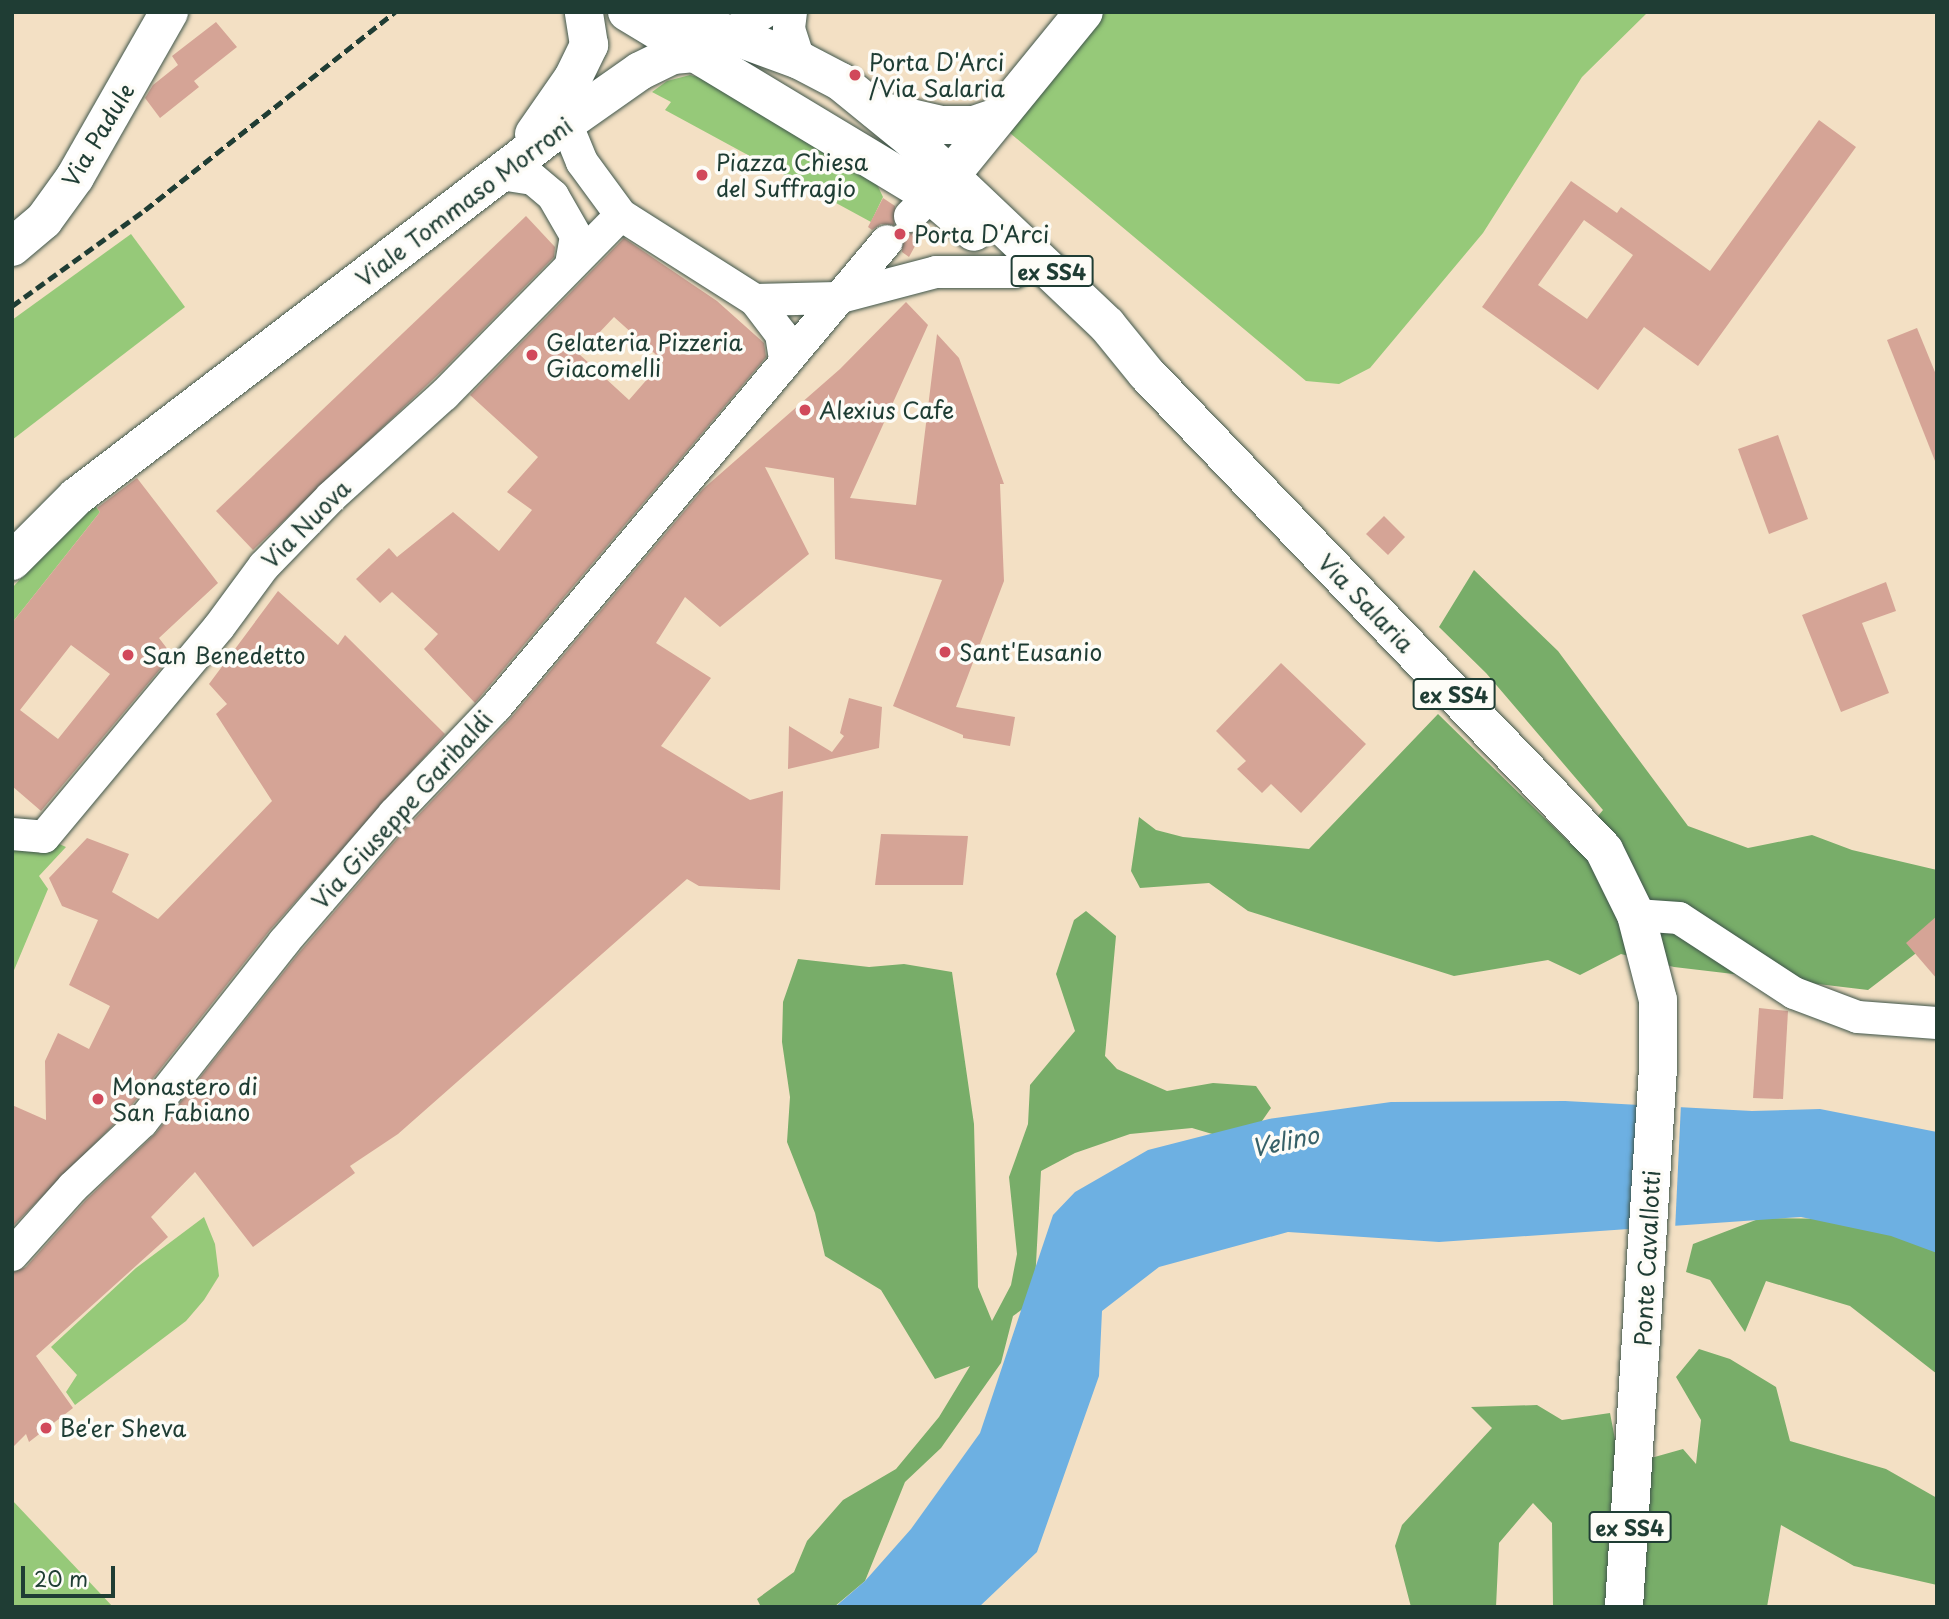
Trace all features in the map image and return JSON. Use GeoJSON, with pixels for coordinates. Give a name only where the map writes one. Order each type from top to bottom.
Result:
{"type":"FeatureCollection","features":[{"type":"Feature","properties":{"kind":"main road","name":"Via Padule"},"geometry":{"type":"LineString","coordinates":[[12,247],[44,220],[75,177],[169,12]]}},
{"type":"Feature","properties":{"kind":"main road"},"geometry":{"type":"LineString","coordinates":[[507,168],[579,67],[589,45],[584,12]]}},
{"type":"Feature","properties":{"kind":"main road"},"geometry":{"type":"LineString","coordinates":[[931,196],[1084,12]]}},
{"type":"Feature","properties":{"kind":"main road"},"geometry":{"type":"LineString","coordinates":[[642,13],[731,33],[779,40],[841,82],[876,110],[931,196]]}},
{"type":"Feature","properties":{"kind":"main road"},"geometry":{"type":"LineString","coordinates":[[642,13],[695,53],[931,196]]}},
{"type":"Feature","properties":{"kind":"main road"},"geometry":{"type":"LineString","coordinates":[[640,71],[642,13]]}},
{"type":"Feature","properties":{"kind":"main road","name":"Viale Tommaso Morroni"},"geometry":{"type":"LineString","coordinates":[[12,561],[76,497],[566,123],[640,71],[673,55],[779,40]]}},
{"type":"Feature","properties":{"kind":"main road"},"geometry":{"type":"LineString","coordinates":[[876,110],[941,125],[974,125],[997,117]]}},
{"type":"Feature","properties":{"kind":"main road","name":"Via Salaria"},"geometry":{"type":"LineString","coordinates":[[1146,373],[1015,272],[962,220],[948,186],[931,196],[1107,325],[1146,373],[1604,850],[1636,915],[1658,1000],[1658,1068]]}},
{"type":"Feature","properties":{"kind":"main road","name":"Ponte Cavallotti"},"geometry":{"type":"LineString","coordinates":[[1624,1607],[1658,1068]]}},
{"type":"Feature","properties":{"kind":"street"},"geometry":{"type":"LineString","coordinates":[[779,40],[789,29],[791,12]]}},
{"type":"Feature","properties":{"kind":"street"},"geometry":{"type":"LineString","coordinates":[[566,123],[582,162],[621,215],[755,300],[781,334],[785,359]]}},
{"type":"Feature","properties":{"kind":"street"},"geometry":{"type":"LineString","coordinates":[[507,168],[533,179],[553,196],[576,236],[571,264]]}},
{"type":"Feature","properties":{"kind":"street","name":"Via Nuova"},"geometry":{"type":"LineString","coordinates":[[12,834],[44,837],[219,627],[264,566],[331,496],[478,361],[621,215]]}},
{"type":"Feature","properties":{"kind":"street","name":"Via Giuseppe Garibaldi"},"geometry":{"type":"LineString","coordinates":[[12,1255],[73,1187],[142,1122],[284,943],[394,814],[496,707],[785,359],[887,241]]}},
{"type":"Feature","properties":{"kind":"street"},"geometry":{"type":"LineString","coordinates":[[755,300],[837,298],[936,272],[1015,272]]}},
{"type":"Feature","properties":{"kind":"street"},"geometry":{"type":"LineString","coordinates":[[1636,915],[1679,918],[1794,993],[1858,1017],[1937,1023]]}},
{"type":"Feature","properties":{"kind":"green space"},"geometry":{"type":"Polygon","coordinates":[[[1105,12],[1648,12],[1582,77],[1483,233],[1370,368],[1339,384],[1306,381],[1004,128],[1105,12]]]}},
{"type":"Feature","properties":{"kind":"green space"},"geometry":{"type":"Polygon","coordinates":[[[690,75],[717,82],[871,172],[883,197],[871,222],[665,110],[671,102],[652,92],[667,81],[690,75]]]}},
{"type":"Feature","properties":{"kind":"green space"},"geometry":{"type":"Polygon","coordinates":[[[131,234],[185,307],[12,440],[12,320],[131,234]]]}},
{"type":"Feature","properties":{"kind":"green space"},"geometry":{"type":"Polygon","coordinates":[[[92,502],[100,512],[12,623],[12,588],[92,502]]]}},
{"type":"Feature","properties":{"kind":"green space"},"geometry":{"type":"Polygon","coordinates":[[[1474,570],[1558,651],[1688,826],[1748,848],[1812,835],[1852,850],[1937,870],[1937,945],[1928,944],[1868,990],[1674,967],[1621,954],[1580,975],[1548,960],[1454,976],[1248,911],[1209,883],[1140,888],[1131,871],[1139,817],[1156,830],[1183,837],[1309,849],[1438,714],[1573,846],[1603,810],[1486,673],[1439,627],[1474,570]]]}},
{"type":"Feature","properties":{"kind":"green space"},"geometry":{"type":"Polygon","coordinates":[[[12,834],[44,837],[66,847],[39,876],[48,889],[12,975],[12,834]]]}},
{"type":"Feature","properties":{"kind":"green space"},"geometry":{"type":"Polygon","coordinates":[[[1086,911],[1116,936],[1105,1056],[1117,1069],[1167,1091],[1213,1083],[1256,1086],[1271,1108],[1246,1144],[1192,1128],[1130,1134],[1075,1153],[1041,1171],[1034,1301],[1013,1316],[1001,1363],[941,1448],[905,1482],[865,1581],[834,1607],[761,1607],[757,1599],[794,1572],[807,1541],[843,1500],[896,1469],[939,1417],[970,1366],[935,1379],[881,1290],[825,1256],[815,1213],[787,1142],[790,1097],[782,1042],[783,1002],[798,959],[869,967],[904,964],[952,972],[974,1124],[978,1287],[992,1321],[1011,1285],[1017,1254],[1009,1177],[1028,1124],[1030,1085],[1075,1031],[1056,974],[1074,920],[1086,911]]]}},
{"type":"Feature","properties":{"kind":"green space"},"geometry":{"type":"Polygon","coordinates":[[[204,1217],[215,1244],[219,1276],[204,1300],[186,1321],[75,1405],[66,1392],[77,1375],[51,1347],[136,1268],[204,1217]]]}},
{"type":"Feature","properties":{"kind":"green space"},"geometry":{"type":"Polygon","coordinates":[[[1761,1218],[1937,1220],[1937,1374],[1850,1306],[1766,1281],[1745,1332],[1710,1280],[1686,1272],[1693,1244],[1761,1218]]]}},
{"type":"Feature","properties":{"kind":"green space"},"geometry":{"type":"Polygon","coordinates":[[[1699,1349],[1730,1359],[1776,1387],[1790,1441],[1886,1469],[1937,1498],[1937,1585],[1854,1566],[1781,1525],[1767,1607],[1640,1607],[1651,1458],[1683,1449],[1696,1464],[1701,1420],[1676,1377],[1699,1349]]]}},
{"type":"Feature","properties":{"kind":"green space"},"geometry":{"type":"Polygon","coordinates":[[[1537,1405],[1562,1420],[1610,1413],[1621,1471],[1614,1607],[1553,1607],[1552,1523],[1533,1503],[1499,1543],[1496,1607],[1411,1607],[1395,1546],[1402,1525],[1492,1428],[1471,1407],[1537,1405]]]}},
{"type":"Feature","properties":{"kind":"green space"},"geometry":{"type":"Polygon","coordinates":[[[12,1500],[82,1574],[113,1607],[12,1607],[12,1500]]]}},
{"type":"Feature","properties":{"kind":"water","name":"Velino"},"geometry":{"type":"Polygon","coordinates":[[[1565,1101],[1752,1111],[1820,1109],[1937,1132],[1937,1253],[1891,1236],[1801,1217],[1439,1242],[1288,1232],[1159,1267],[1102,1311],[1099,1376],[1037,1552],[979,1607],[835,1607],[865,1581],[911,1529],[980,1433],[1053,1215],[1075,1192],[1148,1150],[1269,1119],[1391,1102],[1565,1101]]]}},
{"type":"Feature","properties":{"kind":"pier"},"geometry":{"type":"Polygon","coordinates":[[[1640,1102],[1681,1104],[1675,1231],[1633,1234],[1640,1102]]]}},
{"type":"Feature","properties":{"kind":"building"},"geometry":{"type":"Polygon","coordinates":[[[216,22],[237,47],[194,81],[199,87],[160,118],[145,98],[153,85],[178,65],[172,56],[216,22]]]}},
{"type":"Feature","properties":{"kind":"building"},"geometry":{"type":"Polygon","coordinates":[[[1819,120],[1856,147],[1698,366],[1644,327],[1598,390],[1482,307],[1571,181],[1617,213],[1621,207],[1710,271],[1819,120]],[[1584,220],[1538,285],[1587,319],[1633,255],[1584,220]]]}},
{"type":"Feature","properties":{"kind":"building"},"geometry":{"type":"Polygon","coordinates":[[[883,198],[895,206],[894,225],[881,224],[872,230],[868,227],[883,198]]]}},
{"type":"Feature","properties":{"kind":"building"},"geometry":{"type":"Polygon","coordinates":[[[526,216],[555,247],[554,257],[443,370],[253,550],[216,511],[526,216]]]}},
{"type":"Feature","properties":{"kind":"building"},"geometry":{"type":"Polygon","coordinates":[[[926,226],[909,257],[902,252],[903,232],[915,233],[926,226]]]}},
{"type":"Feature","properties":{"kind":"building"},"geometry":{"type":"Polygon","coordinates":[[[624,238],[717,301],[764,343],[766,357],[475,703],[424,649],[438,634],[392,592],[380,603],[356,579],[389,548],[397,557],[453,512],[499,551],[532,510],[507,492],[538,457],[470,395],[624,238]],[[614,317],[579,354],[629,400],[663,361],[614,317]]]}},
{"type":"Feature","properties":{"kind":"building"},"geometry":{"type":"Polygon","coordinates":[[[906,302],[928,325],[850,498],[916,505],[937,334],[959,358],[1004,484],[1000,484],[1004,581],[956,707],[1015,717],[1010,746],[963,738],[963,735],[893,706],[942,580],[835,559],[834,478],[765,467],[809,554],[720,627],[685,597],[656,643],[711,678],[661,746],[750,800],[783,791],[780,890],[699,886],[687,879],[398,1134],[350,1166],[355,1173],[253,1247],[195,1172],[151,1217],[168,1237],[36,1356],[73,1408],[29,1442],[26,1434],[12,1448],[12,1273],[26,1267],[86,1200],[156,1133],[298,954],[408,826],[510,719],[703,489],[840,369],[906,302]]]}},
{"type":"Feature","properties":{"kind":"building"},"geometry":{"type":"Polygon","coordinates":[[[1917,328],[1937,377],[1935,461],[1887,340],[1917,328]]]}},
{"type":"Feature","properties":{"kind":"building"},"geometry":{"type":"Polygon","coordinates":[[[1778,435],[1808,519],[1769,534],[1738,449],[1778,435]]]}},
{"type":"Feature","properties":{"kind":"building","name":"San Benedetto"},"geometry":{"type":"Polygon","coordinates":[[[137,478],[218,583],[159,638],[172,655],[41,811],[12,786],[12,623],[100,512],[97,508],[137,478]],[[71,645],[20,710],[58,739],[110,674],[71,645]]]}},
{"type":"Feature","properties":{"kind":"building"},"geometry":{"type":"Polygon","coordinates":[[[1384,516],[1405,537],[1388,555],[1366,534],[1384,516]]]}},
{"type":"Feature","properties":{"kind":"building"},"geometry":{"type":"Polygon","coordinates":[[[1886,582],[1896,611],[1862,623],[1889,693],[1841,712],[1802,615],[1886,582]]]}},
{"type":"Feature","properties":{"kind":"building"},"geometry":{"type":"Polygon","coordinates":[[[278,591],[338,645],[345,635],[445,734],[270,930],[128,1110],[12,1227],[12,1105],[46,1120],[45,1061],[58,1033],[89,1049],[110,1006],[69,985],[98,920],[62,906],[49,878],[87,838],[129,854],[112,892],[158,919],[272,801],[216,714],[227,704],[209,684],[278,591]]]}},
{"type":"Feature","properties":{"kind":"building"},"geometry":{"type":"Polygon","coordinates":[[[1281,663],[1366,744],[1301,813],[1271,784],[1262,793],[1237,769],[1246,761],[1216,731],[1281,663]]]}},
{"type":"Feature","properties":{"kind":"building"},"geometry":{"type":"Polygon","coordinates":[[[849,698],[882,707],[879,748],[788,769],[789,726],[832,752],[844,736],[840,733],[849,698]]]}},
{"type":"Feature","properties":{"kind":"building"},"geometry":{"type":"Polygon","coordinates":[[[881,834],[968,836],[963,885],[875,885],[881,834]]]}},
{"type":"Feature","properties":{"kind":"building"},"geometry":{"type":"Polygon","coordinates":[[[1937,916],[1937,979],[1906,943],[1937,916]]]}},
{"type":"Feature","properties":{"kind":"building"},"geometry":{"type":"Polygon","coordinates":[[[1759,1008],[1788,1011],[1783,1099],[1753,1098],[1759,1008]]]}},
{"type":"Feature","properties":{"kind":"railway"},"geometry":{"type":"LineString","coordinates":[[12,306],[145,210],[395,12]]}},
{"type":"Feature","properties":{"kind":"place","name":"Porta D'Arci /Via Salaria"},"geometry":{"type":"Point","coordinates":[855,75]}},
{"type":"Feature","properties":{"kind":"place","name":"Piazza Chiesa del Suffragio"},"geometry":{"type":"Point","coordinates":[702,175]}},
{"type":"Feature","properties":{"kind":"place","name":"Porta D'Arci"},"geometry":{"type":"Point","coordinates":[900,234]}},
{"type":"Feature","properties":{"kind":"place","name":"Gelateria Pizzeria Giacomelli"},"geometry":{"type":"Point","coordinates":[532,355]}},
{"type":"Feature","properties":{"kind":"place","name":"Alexius Cafe"},"geometry":{"type":"Point","coordinates":[805,410]}},
{"type":"Feature","properties":{"kind":"place","name":"Sant'Eusanio"},"geometry":{"type":"Point","coordinates":[945,652]}},
{"type":"Feature","properties":{"kind":"place","name":"San Benedetto"},"geometry":{"type":"Point","coordinates":[128,655]}},
{"type":"Feature","properties":{"kind":"place","name":"Monastero di San Fabiano"},"geometry":{"type":"Point","coordinates":[98,1099]}},
{"type":"Feature","properties":{"kind":"place","name":"Be'er Sheva"},"geometry":{"type":"Point","coordinates":[46,1428]}}]}
